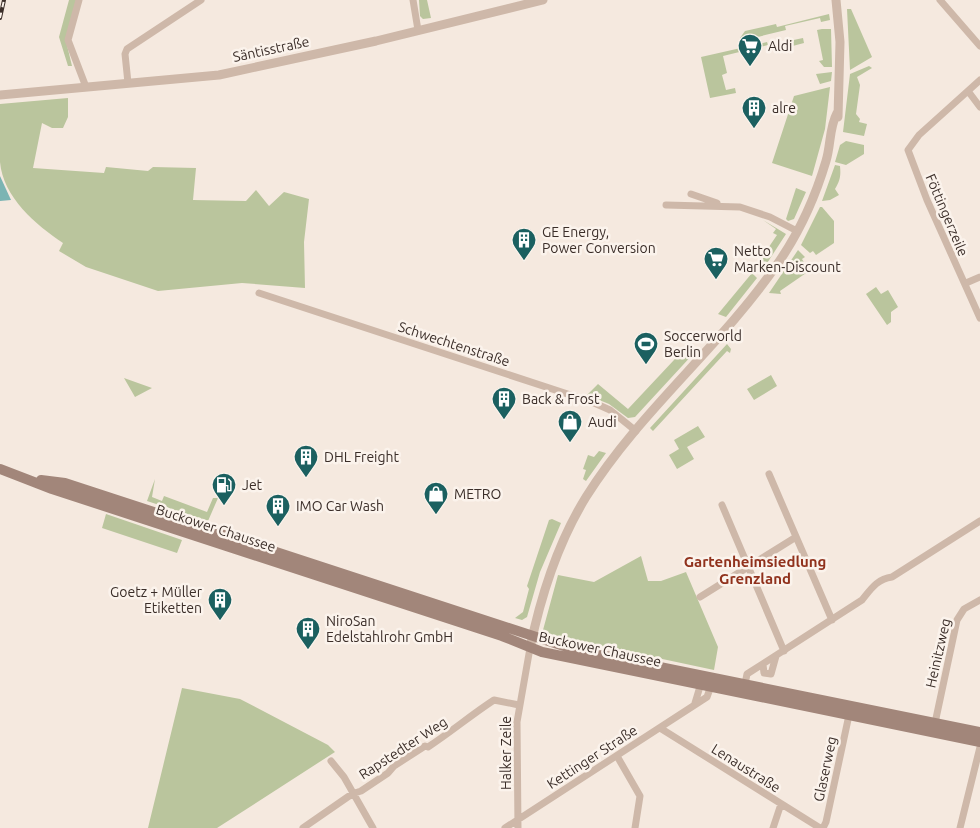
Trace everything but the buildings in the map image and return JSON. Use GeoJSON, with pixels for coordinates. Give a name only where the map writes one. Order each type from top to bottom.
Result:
{"type":"FeatureCollection","features":[{"type":"Feature","properties":{"kind":"main road","name":"Buckower Chaussee"},"geometry":{"type":"LineString","coordinates":[[0,469],[26,477],[52,489],[494,634],[530,648],[707,681],[745,684],[980,732]]}},
{"type":"Feature","properties":{"kind":"main road","name":"Buckower Chaussee"},"geometry":{"type":"LineString","coordinates":[[26,477],[65,483],[533,635],[546,642],[980,747]]}},
{"type":"Feature","properties":{"kind":"street"},"geometry":{"type":"LineString","coordinates":[[79,0],[68,40],[86,87]]}},
{"type":"Feature","properties":{"kind":"street"},"geometry":{"type":"LineString","coordinates":[[128,83],[125,54],[127,49],[201,0]]}},
{"type":"Feature","properties":{"kind":"street"},"geometry":{"type":"LineString","coordinates":[[413,0],[418,30]]}},
{"type":"Feature","properties":{"kind":"street","name":"Säntisstraße"},"geometry":{"type":"LineString","coordinates":[[0,95],[219,75],[543,0]]}},
{"type":"Feature","properties":{"kind":"street"},"geometry":{"type":"LineString","coordinates":[[530,648],[551,569],[564,537],[591,489],[636,431],[745,307],[776,266],[797,231],[816,190],[836,134],[840,42],[836,0]]}},
{"type":"Feature","properties":{"kind":"street"},"geometry":{"type":"LineString","coordinates":[[940,0],[980,46]]}},
{"type":"Feature","properties":{"kind":"street"},"geometry":{"type":"LineString","coordinates":[[980,80],[968,91],[980,107]]}},
{"type":"Feature","properties":{"kind":"street","name":"Föttingerzeile"},"geometry":{"type":"LineString","coordinates":[[968,91],[909,147],[910,155],[927,200],[954,263],[966,283],[980,318]]}},
{"type":"Feature","properties":{"kind":"street"},"geometry":{"type":"LineString","coordinates":[[691,194],[722,205]]}},
{"type":"Feature","properties":{"kind":"street"},"geometry":{"type":"LineString","coordinates":[[666,205],[722,205],[750,209],[797,231]]}},
{"type":"Feature","properties":{"kind":"street"},"geometry":{"type":"LineString","coordinates":[[966,283],[980,277]]}},
{"type":"Feature","properties":{"kind":"street","name":"Schwechtenstraße"},"geometry":{"type":"LineString","coordinates":[[259,293],[592,402],[610,410],[636,431]]}},
{"type":"Feature","properties":{"kind":"street"},"geometry":{"type":"LineString","coordinates":[[769,474],[832,620]]}},
{"type":"Feature","properties":{"kind":"street"},"geometry":{"type":"LineString","coordinates":[[722,505],[784,651]]}},
{"type":"Feature","properties":{"kind":"street"},"geometry":{"type":"LineString","coordinates":[[745,684],[747,674],[862,600],[874,585],[885,578],[892,577],[980,521]]}},
{"type":"Feature","properties":{"kind":"street"},"geometry":{"type":"LineString","coordinates":[[700,597],[796,537]]}},
{"type":"Feature","properties":{"kind":"street","name":"Heinitzweg"},"geometry":{"type":"LineString","coordinates":[[935,723],[956,624],[964,609],[980,600]]}},
{"type":"Feature","properties":{"kind":"street","name":"Halker Zeile"},"geometry":{"type":"LineString","coordinates":[[518,828],[517,722],[530,648]]}},
{"type":"Feature","properties":{"kind":"street"},"geometry":{"type":"LineString","coordinates":[[763,665],[764,672],[771,674],[776,656]]}},
{"type":"Feature","properties":{"kind":"street","name":"Kettinger Straße"},"geometry":{"type":"LineString","coordinates":[[506,828],[692,708],[707,681]]}},
{"type":"Feature","properties":{"kind":"street","name":"Rapstedter Weg"},"geometry":{"type":"LineString","coordinates":[[303,828],[352,794],[361,791],[402,761],[459,727],[464,720],[494,700],[519,705]]}},
{"type":"Feature","properties":{"kind":"street","name":"Glaserweg"},"geometry":{"type":"LineString","coordinates":[[822,828],[826,822],[849,715]]}},
{"type":"Feature","properties":{"kind":"street","name":"Lenaustraße"},"geometry":{"type":"LineString","coordinates":[[660,728],[822,828]]}},
{"type":"Feature","properties":{"kind":"street"},"geometry":{"type":"LineString","coordinates":[[960,828],[980,747]]}},
{"type":"Feature","properties":{"kind":"street"},"geometry":{"type":"LineString","coordinates":[[617,756],[640,796],[635,828]]}},
{"type":"Feature","properties":{"kind":"street"},"geometry":{"type":"LineString","coordinates":[[331,761],[347,782],[352,794],[374,828]]}},
{"type":"Feature","properties":{"kind":"street"},"geometry":{"type":"LineString","coordinates":[[773,828],[781,804]]}},
{"type":"Feature","properties":{"kind":"green space"},"geometry":{"type":"Polygon","coordinates":[[[69,0],[77,0],[66,41],[72,66],[68,66],[59,37],[69,0]]]}},
{"type":"Feature","properties":{"kind":"green space"},"geometry":{"type":"Polygon","coordinates":[[[419,0],[427,0],[431,18],[423,19],[420,16],[419,0]]]}},
{"type":"Feature","properties":{"kind":"green space"},"geometry":{"type":"Polygon","coordinates":[[[847,9],[851,9],[872,57],[850,70],[847,9]]]}},
{"type":"Feature","properties":{"kind":"green space"},"geometry":{"type":"Polygon","coordinates":[[[829,14],[830,20],[821,22],[820,18],[785,26],[786,30],[741,41],[740,38],[745,31],[776,24],[777,27],[829,14]]]}},
{"type":"Feature","properties":{"kind":"green space"},"geometry":{"type":"Polygon","coordinates":[[[831,29],[832,67],[824,67],[819,61],[823,60],[817,30],[831,29]]]}},
{"type":"Feature","properties":{"kind":"green space"},"geometry":{"type":"Polygon","coordinates":[[[803,38],[804,43],[785,48],[784,42],[803,38]]]}},
{"type":"Feature","properties":{"kind":"green space"},"geometry":{"type":"Polygon","coordinates":[[[767,42],[768,45],[723,56],[727,73],[722,75],[726,90],[735,88],[736,93],[710,98],[701,57],[767,42]]]}},
{"type":"Feature","properties":{"kind":"green space"},"geometry":{"type":"Polygon","coordinates":[[[869,66],[872,68],[857,77],[860,85],[856,114],[860,119],[859,122],[867,124],[864,136],[843,132],[850,74],[869,66]]]}},
{"type":"Feature","properties":{"kind":"green space"},"geometry":{"type":"Polygon","coordinates":[[[832,72],[831,81],[820,84],[816,74],[832,72]]]}},
{"type":"Feature","properties":{"kind":"green space"},"geometry":{"type":"Polygon","coordinates":[[[830,87],[825,129],[812,176],[772,163],[794,96],[830,87]]]}},
{"type":"Feature","properties":{"kind":"green space"},"geometry":{"type":"Polygon","coordinates":[[[68,98],[68,117],[63,128],[52,128],[42,123],[33,168],[104,173],[106,167],[148,171],[153,167],[196,168],[193,200],[246,201],[256,190],[269,206],[284,192],[309,199],[304,242],[305,288],[242,283],[158,291],[86,267],[59,251],[63,243],[42,228],[22,209],[7,187],[2,175],[0,162],[0,104],[68,98]]]}},
{"type":"Feature","properties":{"kind":"green space"},"geometry":{"type":"Polygon","coordinates":[[[846,141],[864,145],[864,154],[846,165],[835,162],[840,145],[846,141]]]}},
{"type":"Feature","properties":{"kind":"green space"},"geometry":{"type":"Polygon","coordinates":[[[835,165],[840,166],[840,178],[835,189],[839,195],[830,200],[822,201],[835,165]]]}},
{"type":"Feature","properties":{"kind":"green space"},"geometry":{"type":"Polygon","coordinates":[[[796,188],[806,192],[794,219],[788,221],[786,219],[796,188]]]}},
{"type":"Feature","properties":{"kind":"green space"},"geometry":{"type":"Polygon","coordinates":[[[820,207],[834,221],[834,243],[816,255],[813,251],[810,253],[801,245],[820,207]]]}},
{"type":"Feature","properties":{"kind":"green space"},"geometry":{"type":"Polygon","coordinates":[[[763,220],[786,234],[762,271],[756,266],[777,235],[773,233],[776,229],[763,220]]]}},
{"type":"Feature","properties":{"kind":"green space"},"geometry":{"type":"Polygon","coordinates":[[[798,250],[805,257],[802,259],[809,271],[780,291],[781,294],[769,293],[798,250]]]}},
{"type":"Feature","properties":{"kind":"green space"},"geometry":{"type":"Polygon","coordinates":[[[752,273],[757,278],[726,317],[718,314],[752,273]]]}},
{"type":"Feature","properties":{"kind":"green space"},"geometry":{"type":"Polygon","coordinates":[[[876,287],[881,294],[888,290],[898,307],[891,312],[891,322],[887,325],[866,294],[876,287]]]}},
{"type":"Feature","properties":{"kind":"green space"},"geometry":{"type":"Polygon","coordinates":[[[689,344],[694,353],[635,417],[628,418],[609,404],[587,395],[598,384],[628,409],[689,344]]]}},
{"type":"Feature","properties":{"kind":"green space"},"geometry":{"type":"Polygon","coordinates":[[[727,344],[731,349],[730,353],[727,351],[653,431],[650,428],[727,344]]]}},
{"type":"Feature","properties":{"kind":"green space"},"geometry":{"type":"Polygon","coordinates":[[[771,375],[777,386],[754,400],[747,389],[771,375]]]}},
{"type":"Feature","properties":{"kind":"green space"},"geometry":{"type":"Polygon","coordinates":[[[124,378],[152,388],[135,397],[124,378]]]}},
{"type":"Feature","properties":{"kind":"green space"},"geometry":{"type":"Polygon","coordinates":[[[698,426],[705,437],[687,447],[694,459],[677,469],[669,455],[679,449],[674,440],[698,426]]]}},
{"type":"Feature","properties":{"kind":"green space"},"geometry":{"type":"Polygon","coordinates":[[[599,451],[606,453],[586,481],[583,479],[586,470],[583,469],[588,455],[594,457],[599,451]]]}},
{"type":"Feature","properties":{"kind":"green space"},"geometry":{"type":"Polygon","coordinates":[[[155,479],[152,497],[162,501],[164,496],[207,512],[213,498],[218,498],[208,521],[147,501],[155,479]]]}},
{"type":"Feature","properties":{"kind":"green space"},"geometry":{"type":"Polygon","coordinates":[[[106,514],[182,540],[177,553],[102,528],[106,514]]]}},
{"type":"Feature","properties":{"kind":"green space"},"geometry":{"type":"Polygon","coordinates":[[[552,519],[561,523],[540,572],[527,617],[522,620],[515,618],[523,612],[529,589],[527,586],[549,520],[552,519]]]}},
{"type":"Feature","properties":{"kind":"green space"},"geometry":{"type":"Polygon","coordinates":[[[641,556],[648,581],[661,581],[686,572],[718,647],[714,670],[545,634],[543,630],[558,575],[594,582],[641,556]]]}},
{"type":"Feature","properties":{"kind":"green space"},"geometry":{"type":"Polygon","coordinates":[[[182,688],[240,699],[328,745],[335,752],[217,828],[148,828],[182,688]]]}},
{"type":"Feature","properties":{"kind":"water"},"geometry":{"type":"Polygon","coordinates":[[[0,176],[11,200],[0,201],[0,176]]]}},
{"type":"Feature","properties":{"kind":"railway"},"geometry":{"type":"LineString","coordinates":[[0,18],[4,0]]}},
{"type":"Feature","properties":{"kind":"place","name":"Aldi"},"geometry":{"type":"Point","coordinates":[750,67]}},
{"type":"Feature","properties":{"kind":"place","name":"alre"},"geometry":{"type":"Point","coordinates":[754,129]}},
{"type":"Feature","properties":{"kind":"place","name":"GE Energy, Power Conversion"},"geometry":{"type":"Point","coordinates":[524,261]}},
{"type":"Feature","properties":{"kind":"place","name":"Netto Marken-Discount"},"geometry":{"type":"Point","coordinates":[716,280]}},
{"type":"Feature","properties":{"kind":"place","name":"Soccerworld Berlin"},"geometry":{"type":"Point","coordinates":[646,365]}},
{"type":"Feature","properties":{"kind":"place","name":"Back & Frost"},"geometry":{"type":"Point","coordinates":[504,420]}},
{"type":"Feature","properties":{"kind":"place","name":"Audi"},"geometry":{"type":"Point","coordinates":[570,443]}},
{"type":"Feature","properties":{"kind":"place","name":"DHL Freight"},"geometry":{"type":"Point","coordinates":[306,478]}},
{"type":"Feature","properties":{"kind":"place","name":"Jet"},"geometry":{"type":"Point","coordinates":[224,506]}},
{"type":"Feature","properties":{"kind":"place","name":"METRO"},"geometry":{"type":"Point","coordinates":[436,515]}},
{"type":"Feature","properties":{"kind":"place","name":"IMO Car Wash"},"geometry":{"type":"Point","coordinates":[278,527]}},
{"type":"Feature","properties":{"kind":"place","name":"Goetz + Müller Etiketten"},"geometry":{"type":"Point","coordinates":[220,621]}},
{"type":"Feature","properties":{"kind":"place","name":"NiroSan Edelstahlrohr GmbH"},"geometry":{"type":"Point","coordinates":[308,650]}},
{"type":"Feature","properties":{"kind":"district","name":"Gartenheimsiedlung Grenzland"},"geometry":{"type":"Point","coordinates":[755,570]}}]}
